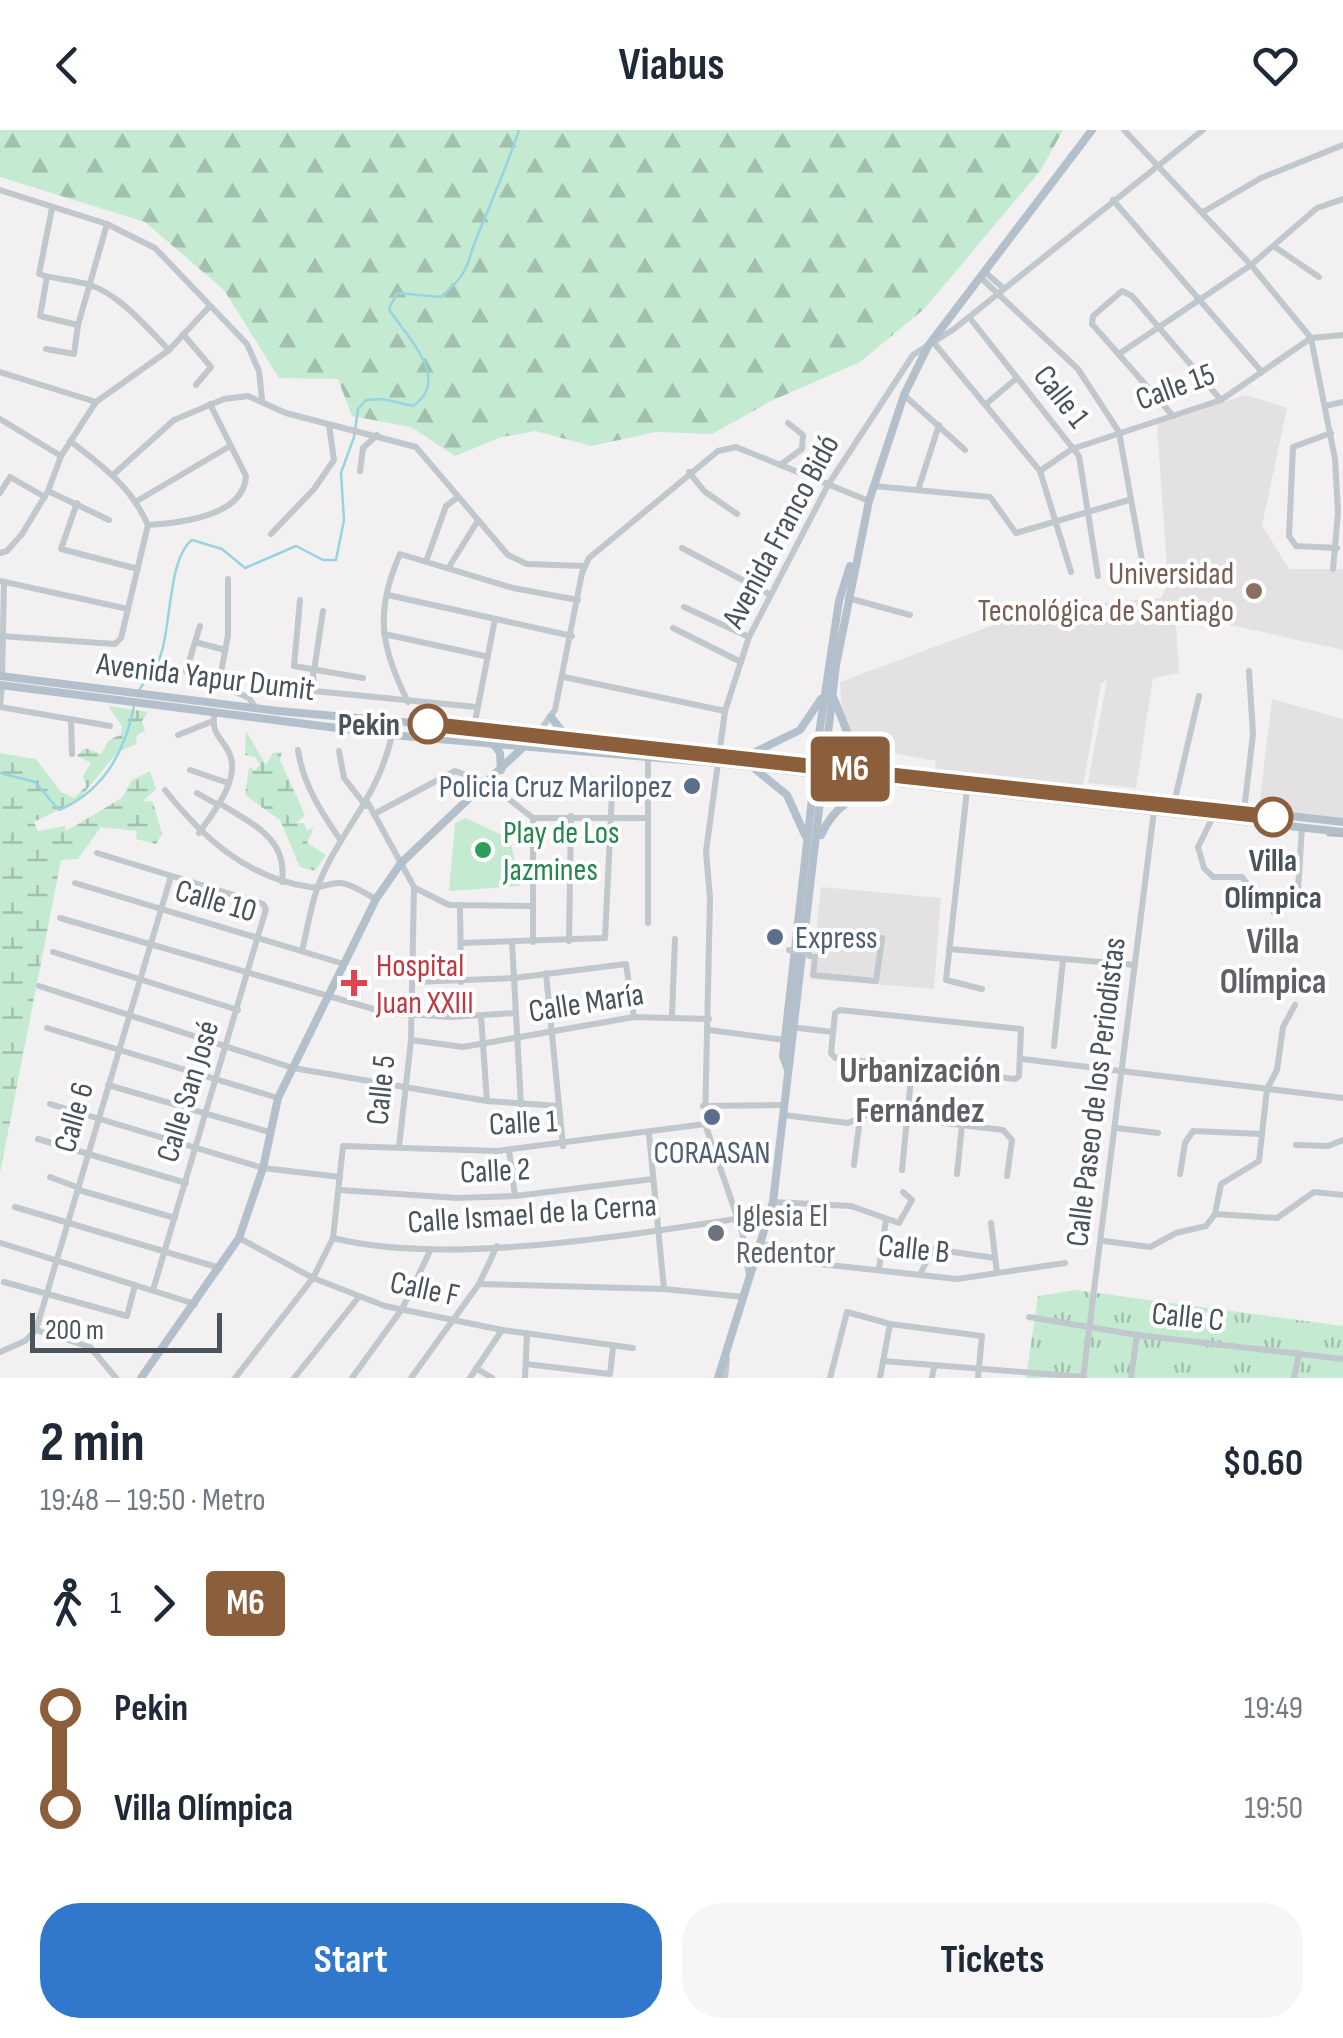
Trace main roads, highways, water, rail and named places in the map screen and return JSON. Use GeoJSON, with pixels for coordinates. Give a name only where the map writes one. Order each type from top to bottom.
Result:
{"type":"FeatureCollection","features":[{"type":"Feature","properties":{"kind":"main road"},"geometry":{"type":"LineString","coordinates":[[748,755],[800,730],[829,685],[869,501],[904,395],[931,344],[1092,130]]}},
{"type":"Feature","properties":{"kind":"main road"},"geometry":{"type":"LineString","coordinates":[[788,1070],[784,1040],[791,1027],[839,601],[860,540]]}},
{"type":"Feature","properties":{"kind":"main road","name":"Avenida Yapur Dumit"},"geometry":{"type":"LineString","coordinates":[[1,681],[171,702],[748,755],[820,769]]}},
{"type":"Feature","properties":{"kind":"main road"},"geometry":{"type":"LineString","coordinates":[[829,685],[850,739],[901,778],[967,790],[1343,832]]}},
{"type":"Feature","properties":{"kind":"main road","name":"Avenida Yapur Dumit"},"geometry":{"type":"LineString","coordinates":[[171,702],[214,717],[751,767],[820,769]]}},
{"type":"Feature","properties":{"kind":"main road"},"geometry":{"type":"LineString","coordinates":[[551,717],[558,730],[569,736]]}},
{"type":"Feature","properties":{"kind":"main road"},"geometry":{"type":"LineString","coordinates":[[140,1378],[221,1269],[239,1238],[263,1168],[278,1098],[376,899],[400,863],[538,733]]}},
{"type":"Feature","properties":{"kind":"main road"},"geometry":{"type":"LineString","coordinates":[[492,742],[500,753],[502,770]]}},
{"type":"Feature","properties":{"kind":"main road"},"geometry":{"type":"LineString","coordinates":[[751,767],[788,795],[812,848]]}},
{"type":"Feature","properties":{"kind":"main road"},"geometry":{"type":"LineString","coordinates":[[820,769],[1343,822]]}},
{"type":"Feature","properties":{"kind":"main road"},"geometry":{"type":"LineString","coordinates":[[722,1378],[773,1202],[788,1070],[793,947],[812,848],[829,820],[852,798],[901,778]]}},
{"type":"Feature","properties":{"kind":"waterway"},"geometry":{"type":"LineString","coordinates":[[140,689],[158,662],[178,563],[192,540],[222,549],[245,568],[296,546],[323,560],[336,560],[344,520],[341,473],[354,437],[358,409],[366,400],[383,399],[413,406],[428,384],[422,358],[389,309],[397,293],[441,297],[458,280],[519,130]]}},
{"type":"Feature","properties":{"kind":"waterway"},"geometry":{"type":"LineString","coordinates":[[0,773],[35,782],[59,810],[88,792],[110,768],[125,739],[134,706]]}},
{"type":"Feature","properties":{"kind":"railway"},"geometry":{"type":"LineString","coordinates":[[366,719],[391,721]]}},
{"type":"Feature","properties":{"kind":"railway"},"geometry":{"type":"LineString","coordinates":[[464,727],[1245,814]]}},
{"type":"Feature","properties":{"kind":"railway"},"geometry":{"type":"LineString","coordinates":[[1328,835],[1343,836]]}},
{"type":"Feature","properties":{"kind":"metro line","name":"M6"},"geometry":{"type":"LineString","coordinates":[[428,724],[1273,817]]}},
{"type":"Feature","properties":{"kind":"place","name":"Universidad Tecnológica de Santiago"},"geometry":{"type":"Point","coordinates":[1254,591]}},
{"type":"Feature","properties":{"kind":"place","name":"Pekin"},"geometry":{"type":"Point","coordinates":[428,724]}},
{"type":"Feature","properties":{"kind":"place","name":"Policia Cruz Marilopez"},"geometry":{"type":"Point","coordinates":[692,786]}},
{"type":"Feature","properties":{"kind":"place","name":"Villa Olímpica"},"geometry":{"type":"Point","coordinates":[1273,817]}},
{"type":"Feature","properties":{"kind":"place","name":"Play de Los Jazmines"},"geometry":{"type":"Point","coordinates":[483,850]}},
{"type":"Feature","properties":{"kind":"place","name":"Express"},"geometry":{"type":"Point","coordinates":[775,937]}},
{"type":"Feature","properties":{"kind":"place","name":"Hospital Juan XXIII"},"geometry":{"type":"Point","coordinates":[354,983]}},
{"type":"Feature","properties":{"kind":"place","name":"CORAASAN"},"geometry":{"type":"Point","coordinates":[712,1117]}},
{"type":"Feature","properties":{"kind":"place","name":"Iglesia El Redentor"},"geometry":{"type":"Point","coordinates":[716,1233]}},
{"type":"Feature","properties":{"kind":"district","name":"Villa Olímpica"},"geometry":{"type":"Point","coordinates":[1273,961]}},
{"type":"Feature","properties":{"kind":"district","name":"Urbanización Fernández"},"geometry":{"type":"Point","coordinates":[920,1090]}}]}
